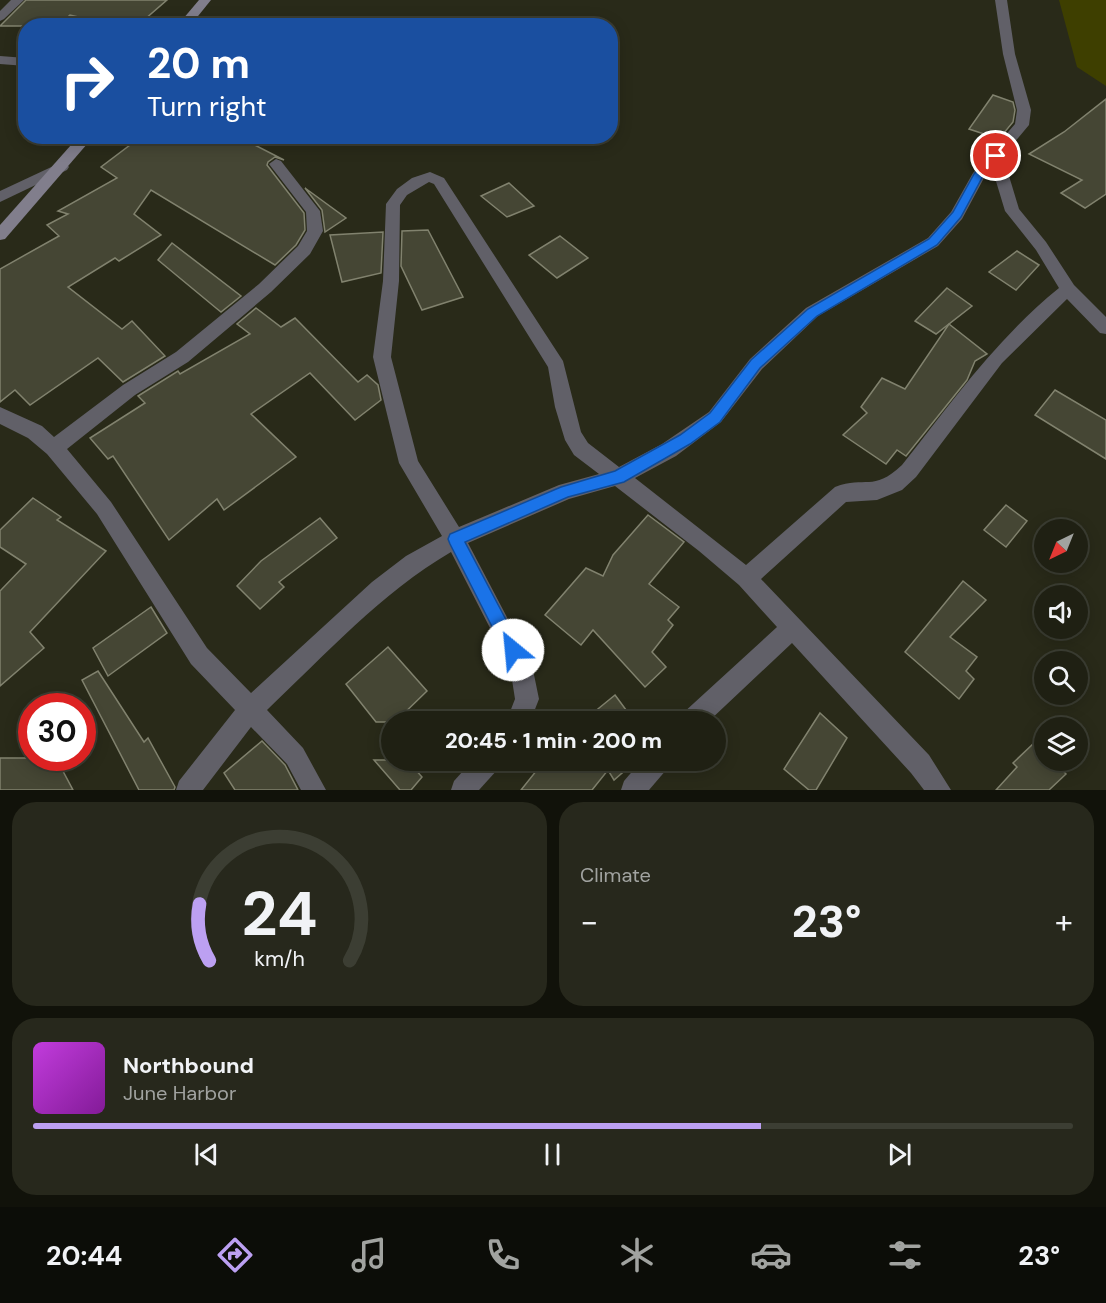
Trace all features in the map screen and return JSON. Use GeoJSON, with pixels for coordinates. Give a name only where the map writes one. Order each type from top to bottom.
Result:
{"type":"FeatureCollection","features":[{"type":"Feature","properties":{"kind":"street"},"geometry":{"type":"LineString","coordinates":[[0,18],[18,0]]}},
{"type":"Feature","properties":{"kind":"street"},"geometry":{"type":"LineString","coordinates":[[190,18],[205,0]]}},
{"type":"Feature","properties":{"kind":"street"},"geometry":{"type":"LineString","coordinates":[[188,790],[251,709],[380,589],[413,563],[455,539],[566,491],[619,477],[669,450],[715,417],[756,364],[812,312],[933,242],[957,215],[978,176],[1022,126],[1024,110],[1010,54],[1001,0]]}},
{"type":"Feature","properties":{"kind":"street"},"geometry":{"type":"LineString","coordinates":[[0,60],[18,61]]}},
{"type":"Feature","properties":{"kind":"street"},"geometry":{"type":"LineString","coordinates":[[0,235],[81,144]]}},
{"type":"Feature","properties":{"kind":"street"},"geometry":{"type":"LineString","coordinates":[[996,156],[1012,211],[1041,246],[1068,289],[1106,328]]}},
{"type":"Feature","properties":{"kind":"street"},"geometry":{"type":"LineString","coordinates":[[54,448],[129,390],[182,357],[264,288],[304,250],[315,231],[313,211],[276,164]]}},
{"type":"Feature","properties":{"kind":"street"},"geometry":{"type":"LineString","coordinates":[[0,197],[62,167]]}},
{"type":"Feature","properties":{"kind":"street"},"geometry":{"type":"LineString","coordinates":[[522,711],[527,699],[521,665],[455,539],[409,463],[382,357],[391,281],[393,204],[402,192],[417,181],[430,177],[439,181],[557,366],[564,407],[572,434],[581,449],[706,544],[746,578],[920,764],[939,790]]}},
{"type":"Feature","properties":{"kind":"street"},"geometry":{"type":"LineString","coordinates":[[746,578],[842,493],[877,490],[895,484],[909,471],[996,358],[1068,289]]}},
{"type":"Feature","properties":{"kind":"street"},"geometry":{"type":"LineString","coordinates":[[0,416],[35,432],[54,448],[104,508],[199,656],[295,756],[314,790]]}},
{"type":"Feature","properties":{"kind":"street"},"geometry":{"type":"LineString","coordinates":[[702,711],[793,628]]}},
{"type":"Feature","properties":{"kind":"street"},"geometry":{"type":"LineString","coordinates":[[463,790],[479,771]]}},
{"type":"Feature","properties":{"kind":"street"},"geometry":{"type":"LineString","coordinates":[[633,790],[649,771]]}},
{"type":"Feature","properties":{"kind":"shaded area"},"geometry":{"type":"Polygon","coordinates":[[[1059,0],[1106,0],[1106,86],[1077,67],[1059,0]]]}},
{"type":"Feature","properties":{"kind":"building"},"geometry":{"type":"Polygon","coordinates":[[[26,0],[167,0],[146,18],[83,18],[70,15],[66,18],[18,18],[18,26],[0,26],[26,0]]]}},
{"type":"Feature","properties":{"kind":"building"},"geometry":{"type":"Polygon","coordinates":[[[993,95],[1013,102],[1015,110],[1013,122],[999,139],[969,129],[993,95]]]}},
{"type":"Feature","properties":{"kind":"building"},"geometry":{"type":"Polygon","coordinates":[[[1106,99],[1106,194],[1085,208],[1061,193],[1082,180],[1029,154],[1064,132],[1106,99]]]}},
{"type":"Feature","properties":{"kind":"building"},"geometry":{"type":"Polygon","coordinates":[[[131,144],[253,144],[284,160],[275,157],[267,165],[304,213],[305,230],[296,245],[275,265],[151,190],[134,214],[161,235],[119,261],[115,258],[68,287],[122,329],[132,321],[165,356],[123,382],[98,358],[30,405],[15,390],[0,402],[0,269],[59,236],[47,225],[68,214],[58,211],[117,178],[101,167],[131,144]]]}},
{"type":"Feature","properties":{"kind":"building"},"geometry":{"type":"Polygon","coordinates":[[[509,183],[534,206],[507,217],[481,196],[509,183]]]}},
{"type":"Feature","properties":{"kind":"building"},"geometry":{"type":"Polygon","coordinates":[[[305,188],[346,218],[325,232],[322,210],[305,188]]]}},
{"type":"Feature","properties":{"kind":"building"},"geometry":{"type":"Polygon","coordinates":[[[428,230],[463,297],[422,310],[401,266],[402,231],[428,230]]]}},
{"type":"Feature","properties":{"kind":"building"},"geometry":{"type":"Polygon","coordinates":[[[383,232],[381,273],[342,282],[330,235],[383,232]]]}},
{"type":"Feature","properties":{"kind":"building"},"geometry":{"type":"Polygon","coordinates":[[[560,236],[588,258],[557,278],[529,255],[560,236]]]}},
{"type":"Feature","properties":{"kind":"building"},"geometry":{"type":"Polygon","coordinates":[[[172,243],[241,296],[221,312],[158,260],[172,243]]]}},
{"type":"Feature","properties":{"kind":"building"},"geometry":{"type":"Polygon","coordinates":[[[1017,251],[1039,265],[1016,290],[989,272],[1017,251]]]}},
{"type":"Feature","properties":{"kind":"building"},"geometry":{"type":"Polygon","coordinates":[[[947,288],[972,306],[936,334],[915,321],[947,288]]]}},
{"type":"Feature","properties":{"kind":"building"},"geometry":{"type":"Polygon","coordinates":[[[256,308],[281,327],[295,318],[358,382],[367,375],[378,385],[381,400],[355,420],[310,373],[251,414],[296,457],[224,510],[217,499],[169,540],[113,456],[108,459],[90,438],[145,403],[138,396],[178,371],[180,374],[250,334],[237,324],[256,308]]]}},
{"type":"Feature","properties":{"kind":"building"},"geometry":{"type":"Polygon","coordinates":[[[949,324],[987,354],[975,361],[967,380],[906,456],[897,450],[886,464],[843,435],[867,413],[861,407],[882,378],[905,389],[949,324]]]}},
{"type":"Feature","properties":{"kind":"building"},"geometry":{"type":"Polygon","coordinates":[[[1055,390],[1106,420],[1106,459],[1035,415],[1055,390]]]}},
{"type":"Feature","properties":{"kind":"building"},"geometry":{"type":"Polygon","coordinates":[[[33,498],[61,517],[57,520],[106,551],[30,632],[44,648],[0,686],[0,591],[26,564],[0,547],[0,530],[33,498]]]}},
{"type":"Feature","properties":{"kind":"building"},"geometry":{"type":"Polygon","coordinates":[[[1006,505],[1027,521],[1006,547],[984,530],[1006,505]]]}},
{"type":"Feature","properties":{"kind":"building"},"geometry":{"type":"Polygon","coordinates":[[[648,515],[684,542],[649,584],[679,607],[668,620],[673,625],[652,652],[666,667],[645,687],[593,630],[581,645],[545,615],[586,568],[603,576],[613,555],[648,515]]]}},
{"type":"Feature","properties":{"kind":"building"},"geometry":{"type":"Polygon","coordinates":[[[320,518],[337,538],[279,582],[284,587],[260,609],[237,586],[261,561],[320,518]]]}},
{"type":"Feature","properties":{"kind":"building"},"geometry":{"type":"Polygon","coordinates":[[[963,581],[986,600],[950,637],[977,657],[966,671],[974,679],[959,699],[905,652],[963,581]]]}},
{"type":"Feature","properties":{"kind":"building"},"geometry":{"type":"Polygon","coordinates":[[[151,607],[167,633],[108,676],[93,648],[151,607]]]}},
{"type":"Feature","properties":{"kind":"building"},"geometry":{"type":"Polygon","coordinates":[[[388,647],[427,691],[406,711],[381,711],[381,722],[376,722],[346,684],[388,647]]]}},
{"type":"Feature","properties":{"kind":"building"},"geometry":{"type":"Polygon","coordinates":[[[98,671],[144,742],[148,738],[175,787],[174,790],[139,790],[96,707],[96,693],[89,693],[82,680],[98,671]]]}},
{"type":"Feature","properties":{"kind":"building"},"geometry":{"type":"Polygon","coordinates":[[[615,695],[627,711],[595,711],[615,695]]]}},
{"type":"Feature","properties":{"kind":"building"},"geometry":{"type":"Polygon","coordinates":[[[820,713],[847,738],[816,790],[809,790],[784,769],[820,713]]]}},
{"type":"Feature","properties":{"kind":"building"},"geometry":{"type":"Polygon","coordinates":[[[262,741],[285,765],[298,790],[235,790],[224,773],[262,741]]]}},
{"type":"Feature","properties":{"kind":"building"},"geometry":{"type":"Polygon","coordinates":[[[1034,743],[1034,771],[1063,771],[1066,774],[1049,790],[996,790],[1017,767],[1013,763],[1034,743]]]}},
{"type":"Feature","properties":{"kind":"building"},"geometry":{"type":"Polygon","coordinates":[[[0,758],[18,758],[18,771],[63,771],[73,790],[0,790],[0,758]]]}},
{"type":"Feature","properties":{"kind":"building"},"geometry":{"type":"Polygon","coordinates":[[[374,760],[381,760],[381,768],[374,760]]]}},
{"type":"Feature","properties":{"kind":"building"},"geometry":{"type":"Polygon","coordinates":[[[384,771],[417,771],[422,777],[411,790],[400,790],[384,771]]]}},
{"type":"Feature","properties":{"kind":"building"},"geometry":{"type":"Polygon","coordinates":[[[536,771],[607,771],[592,790],[521,790],[536,771]]]}},
{"type":"Feature","properties":{"kind":"building"},"geometry":{"type":"Polygon","coordinates":[[[609,771],[624,771],[614,780],[609,771]]]}},
{"type":"Feature","properties":{"kind":"route"},"geometry":{"type":"LineString","coordinates":[[513,650],[455,539],[566,491],[619,477],[685,439],[715,417],[756,364],[812,312],[933,242],[957,215],[978,176],[996,156]]}}]}
